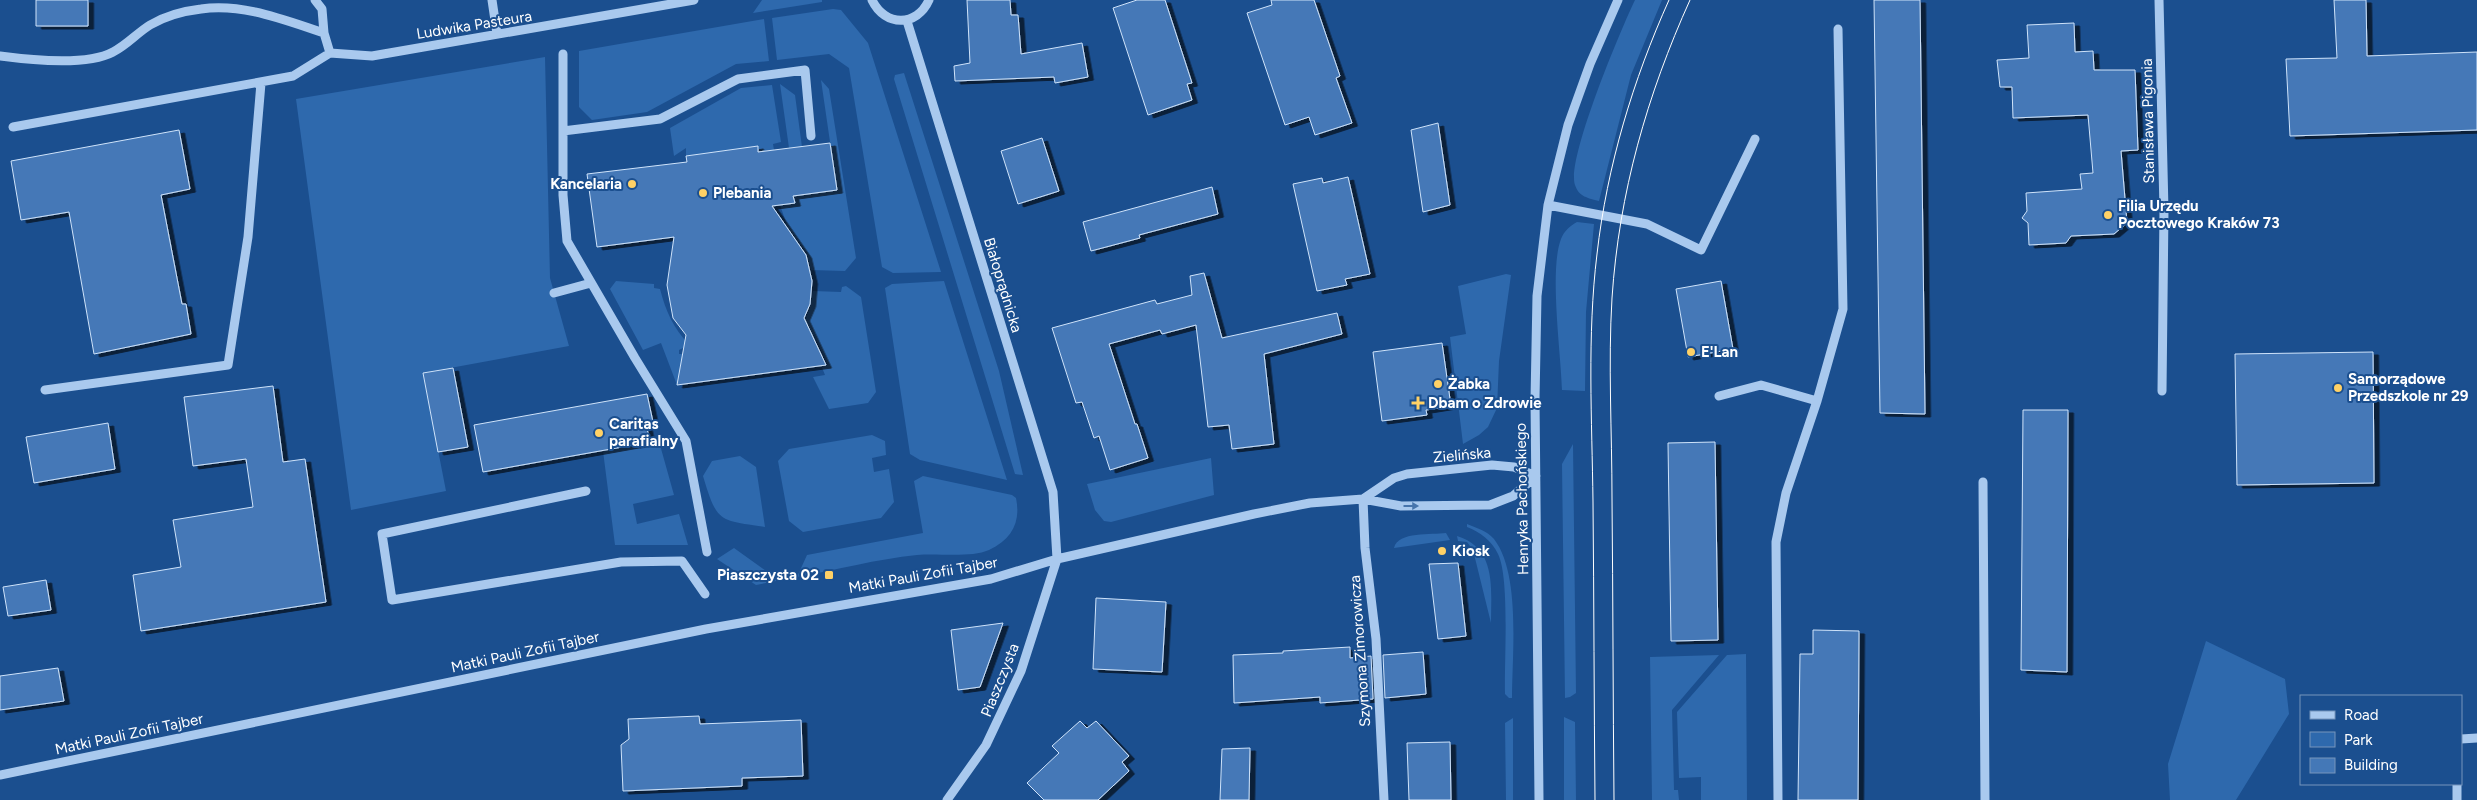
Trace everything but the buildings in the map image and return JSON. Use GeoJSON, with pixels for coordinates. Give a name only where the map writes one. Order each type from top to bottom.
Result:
{"type":"FeatureCollection","features":[{"type":"Feature","properties":{"kind":"street"},"geometry":{"type":"LineString","coordinates":[[13,127],[293,76],[330,53],[324,32],[322,9],[315,0]]}},
{"type":"Feature","properties":{"kind":"street"},"geometry":{"type":"LineString","coordinates":[[492,0],[497,34]]}},
{"type":"Feature","properties":{"kind":"street","name":"Ludwika Pasteura"},"geometry":{"type":"LineString","coordinates":[[330,53],[372,56],[694,0]]}},
{"type":"Feature","properties":{"kind":"street"},"geometry":{"type":"LineString","coordinates":[[872,0],[880,13],[900,21],[908,20],[921,13],[929,0]]}},
{"type":"Feature","properties":{"kind":"street","name":"Henryka Pachońskiego"},"geometry":{"type":"LineString","coordinates":[[1539,800],[1536,476],[1537,296],[1548,205],[1568,125],[1590,64],[1618,0]]}},
{"type":"Feature","properties":{"kind":"street","name":"Stanisława Pigonia"},"geometry":{"type":"LineString","coordinates":[[2159,0],[2164,266],[2162,391]]}},
{"type":"Feature","properties":{"kind":"street"},"geometry":{"type":"LineString","coordinates":[[0,56],[92,60],[114,51],[150,25],[166,18],[183,12],[215,8],[255,12],[324,32]]}},
{"type":"Feature","properties":{"kind":"street","name":"Białoprądnicka"},"geometry":{"type":"LineString","coordinates":[[908,20],[1053,492],[1057,559]]}},
{"type":"Feature","properties":{"kind":"street"},"geometry":{"type":"LineString","coordinates":[[1778,800],[1776,542],[1786,493],[1817,402],[1843,309],[1838,28]]}},
{"type":"Feature","properties":{"kind":"street"},"geometry":{"type":"LineString","coordinates":[[563,54],[562,131],[567,241],[686,441],[707,552]]}},
{"type":"Feature","properties":{"kind":"street"},"geometry":{"type":"LineString","coordinates":[[562,131],[660,119],[738,79],[805,70],[812,136]]}},
{"type":"Feature","properties":{"kind":"street"},"geometry":{"type":"LineString","coordinates":[[45,390],[228,365],[248,237],[261,83]]}},
{"type":"Feature","properties":{"kind":"street"},"geometry":{"type":"LineString","coordinates":[[1548,205],[1647,224],[1701,250],[1755,139]]}},
{"type":"Feature","properties":{"kind":"street"},"geometry":{"type":"LineString","coordinates":[[554,293],[591,283]]}},
{"type":"Feature","properties":{"kind":"street"},"geometry":{"type":"LineString","coordinates":[[1719,396],[1761,386],[1817,402]]}},
{"type":"Feature","properties":{"kind":"street","name":"Zielińska"},"geometry":{"type":"LineString","coordinates":[[1057,559],[1254,514],[1310,504],[1363,499],[1400,506],[1490,505],[1513,496],[1536,476],[1514,468],[1492,465],[1407,474],[1394,478],[1363,499]]}},
{"type":"Feature","properties":{"kind":"street"},"geometry":{"type":"LineString","coordinates":[[1982,482],[1985,800]]}},
{"type":"Feature","properties":{"kind":"street"},"geometry":{"type":"LineString","coordinates":[[586,491],[382,534],[392,600],[621,562],[682,560],[705,594]]}},
{"type":"Feature","properties":{"kind":"street","name":"Szymona Zimorowicza"},"geometry":{"type":"LineString","coordinates":[[1363,499],[1366,548],[1376,639],[1384,800]]}},
{"type":"Feature","properties":{"kind":"street","name":"Matki Pauli Zofii Tajber"},"geometry":{"type":"LineString","coordinates":[[0,775],[706,629],[991,578],[1057,559]]}},
{"type":"Feature","properties":{"kind":"street","name":"Piaszczysta"},"geometry":{"type":"LineString","coordinates":[[947,800],[986,745],[1010,698],[1021,671],[1057,559]]}},
{"type":"Feature","properties":{"kind":"street"},"geometry":{"type":"LineString","coordinates":[[2462,739],[2477,738]]}},
{"type":"Feature","properties":{"kind":"street"},"geometry":{"type":"LineString","coordinates":[[2457,785],[2457,800]]}},
{"type":"Feature","properties":{"kind":"green space"},"geometry":{"type":"Polygon","coordinates":[[[762,0],[822,0],[822,2],[753,13],[762,0]]]}},
{"type":"Feature","properties":{"kind":"green space"},"geometry":{"type":"Polygon","coordinates":[[[1635,0],[1662,0],[1631,75],[1599,201],[1584,196],[1579,192],[1575,185],[1574,171],[1586,123],[1596,94],[1635,0]]]}},
{"type":"Feature","properties":{"kind":"green space"},"geometry":{"type":"Polygon","coordinates":[[[833,9],[841,10],[868,43],[941,272],[893,273],[882,267],[849,68],[829,54],[777,60],[772,18],[833,9]]]}},
{"type":"Feature","properties":{"kind":"green space"},"geometry":{"type":"Polygon","coordinates":[[[764,19],[769,61],[736,64],[647,112],[592,120],[579,107],[579,51],[764,19]]]}},
{"type":"Feature","properties":{"kind":"green space"},"geometry":{"type":"Polygon","coordinates":[[[545,57],[550,278],[569,346],[423,373],[446,491],[351,510],[296,99],[545,57]]]}},
{"type":"Feature","properties":{"kind":"green space"},"geometry":{"type":"Polygon","coordinates":[[[904,73],[999,371],[1023,475],[1015,474],[894,79],[895,75],[904,73]]]}},
{"type":"Feature","properties":{"kind":"green space"},"geometry":{"type":"Polygon","coordinates":[[[821,80],[829,89],[856,258],[845,271],[811,270],[807,253],[788,228],[780,205],[794,203],[793,196],[837,190],[821,80]]]}},
{"type":"Feature","properties":{"kind":"green space"},"geometry":{"type":"Polygon","coordinates":[[[780,84],[795,95],[802,147],[789,148],[780,84]]]}},
{"type":"Feature","properties":{"kind":"green space"},"geometry":{"type":"Polygon","coordinates":[[[772,85],[781,142],[773,144],[774,150],[758,152],[757,146],[686,156],[686,148],[674,156],[670,128],[741,88],[772,85]]]}},
{"type":"Feature","properties":{"kind":"green space"},"geometry":{"type":"Polygon","coordinates":[[[1577,222],[1594,224],[1586,312],[1585,391],[1562,390],[1556,291],[1556,270],[1561,239],[1570,227],[1577,222]]]}},
{"type":"Feature","properties":{"kind":"green space"},"geometry":{"type":"Polygon","coordinates":[[[1506,274],[1511,275],[1499,361],[1497,408],[1488,427],[1479,435],[1463,444],[1450,337],[1466,334],[1458,286],[1506,274]]]}},
{"type":"Feature","properties":{"kind":"green space"},"geometry":{"type":"Polygon","coordinates":[[[616,281],[654,284],[654,288],[660,289],[671,319],[689,345],[679,350],[679,354],[683,354],[677,385],[661,343],[643,350],[610,289],[616,281]]]}},
{"type":"Feature","properties":{"kind":"green space"},"geometry":{"type":"Polygon","coordinates":[[[944,281],[1007,480],[920,460],[910,454],[885,288],[892,284],[944,281]]]}},
{"type":"Feature","properties":{"kind":"green space"},"geometry":{"type":"Polygon","coordinates":[[[846,286],[861,297],[876,392],[868,403],[829,409],[813,377],[825,375],[821,365],[828,365],[814,335],[799,337],[809,310],[813,291],[841,292],[842,287],[846,286]]]}},
{"type":"Feature","properties":{"kind":"green space"},"geometry":{"type":"Polygon","coordinates":[[[872,435],[885,441],[886,455],[872,458],[874,472],[889,469],[894,502],[881,518],[803,532],[789,521],[778,461],[789,449],[872,435]]]}},
{"type":"Feature","properties":{"kind":"green space"},"geometry":{"type":"Polygon","coordinates":[[[639,444],[640,449],[660,445],[674,495],[633,504],[637,524],[679,514],[688,545],[615,545],[603,451],[639,444]]]}},
{"type":"Feature","properties":{"kind":"green space"},"geometry":{"type":"Polygon","coordinates":[[[1573,444],[1576,693],[1565,698],[1562,464],[1573,444]]]}},
{"type":"Feature","properties":{"kind":"green space"},"geometry":{"type":"Polygon","coordinates":[[[740,456],[756,467],[765,527],[729,520],[717,511],[712,503],[703,476],[712,461],[740,456]]]}},
{"type":"Feature","properties":{"kind":"green space"},"geometry":{"type":"Polygon","coordinates":[[[1211,458],[1214,495],[1111,522],[1104,521],[1095,510],[1087,484],[1211,458]]]}},
{"type":"Feature","properties":{"kind":"green space"},"geometry":{"type":"Polygon","coordinates":[[[923,476],[1012,495],[1016,498],[1017,507],[1016,522],[1013,529],[1004,541],[997,546],[973,554],[902,557],[797,577],[807,555],[923,533],[914,481],[923,476]]]}},
{"type":"Feature","properties":{"kind":"green space"},"geometry":{"type":"Polygon","coordinates":[[[1467,524],[1485,532],[1494,539],[1503,554],[1508,573],[1512,593],[1513,616],[1512,698],[1505,694],[1506,621],[1502,566],[1498,554],[1489,541],[1481,534],[1467,527],[1467,524]]]}},
{"type":"Feature","properties":{"kind":"green space"},"geometry":{"type":"Polygon","coordinates":[[[1446,533],[1450,540],[1394,548],[1402,539],[1409,536],[1446,533]]]}},
{"type":"Feature","properties":{"kind":"green space"},"geometry":{"type":"Polygon","coordinates":[[[1457,536],[1470,542],[1479,550],[1485,560],[1491,584],[1491,623],[1473,550],[1467,542],[1458,541],[1457,536]]]}},
{"type":"Feature","properties":{"kind":"green space"},"geometry":{"type":"Polygon","coordinates":[[[734,548],[776,578],[776,581],[756,585],[717,559],[734,548]]]}},
{"type":"Feature","properties":{"kind":"green space"},"geometry":{"type":"Polygon","coordinates":[[[2206,641],[2285,679],[2289,714],[2236,800],[2170,800],[2168,764],[2206,641]]]}},
{"type":"Feature","properties":{"kind":"green space"},"geometry":{"type":"Polygon","coordinates":[[[1746,654],[1747,800],[1701,800],[1701,777],[1679,778],[1677,712],[1727,655],[1746,654]]]}},
{"type":"Feature","properties":{"kind":"green space"},"geometry":{"type":"Polygon","coordinates":[[[1719,655],[1672,710],[1674,790],[1678,790],[1679,800],[1652,800],[1650,657],[1719,655]]]}},
{"type":"Feature","properties":{"kind":"green space"},"geometry":{"type":"Polygon","coordinates":[[[1564,717],[1575,722],[1576,800],[1564,800],[1564,717]]]}},
{"type":"Feature","properties":{"kind":"green space"},"geometry":{"type":"Polygon","coordinates":[[[1513,718],[1513,800],[1506,800],[1505,723],[1513,718]]]}},
{"type":"Feature","properties":{"kind":"tram line"},"geometry":{"type":"LineString","coordinates":[[1595,800],[1591,378],[1594,285],[1601,221],[1623,124],[1644,61],[1669,0]]}},
{"type":"Feature","properties":{"kind":"tram line"},"geometry":{"type":"LineString","coordinates":[[1614,800],[1610,398],[1612,298],[1621,220],[1628,183],[1648,108],[1690,0]]}},
{"type":"Feature","properties":{"kind":"place","name":"Kancelaria"},"geometry":{"type":"Point","coordinates":[632,184]}},
{"type":"Feature","properties":{"kind":"place","name":"Plebania"},"geometry":{"type":"Point","coordinates":[703,193]}},
{"type":"Feature","properties":{"kind":"place","name":"Filia Urzędu Pocztowego Kraków 73"},"geometry":{"type":"Point","coordinates":[2108,215]}},
{"type":"Feature","properties":{"kind":"place","name":"E'Lan"},"geometry":{"type":"Point","coordinates":[1691,352]}},
{"type":"Feature","properties":{"kind":"place","name":"Żabka"},"geometry":{"type":"Point","coordinates":[1438,384]}},
{"type":"Feature","properties":{"kind":"place","name":"Samorządowe Przedszkole nr 29"},"geometry":{"type":"Point","coordinates":[2338,388]}},
{"type":"Feature","properties":{"kind":"place","name":"Dbam o Zdrowie"},"geometry":{"type":"Point","coordinates":[1418,403]}},
{"type":"Feature","properties":{"kind":"place","name":"Caritas parafialny"},"geometry":{"type":"Point","coordinates":[599,433]}},
{"type":"Feature","properties":{"kind":"place","name":"Kiosk"},"geometry":{"type":"Point","coordinates":[1442,551]}},
{"type":"Feature","properties":{"kind":"place","name":"Piaszczysta 02"},"geometry":{"type":"Point","coordinates":[829,575]}}]}
